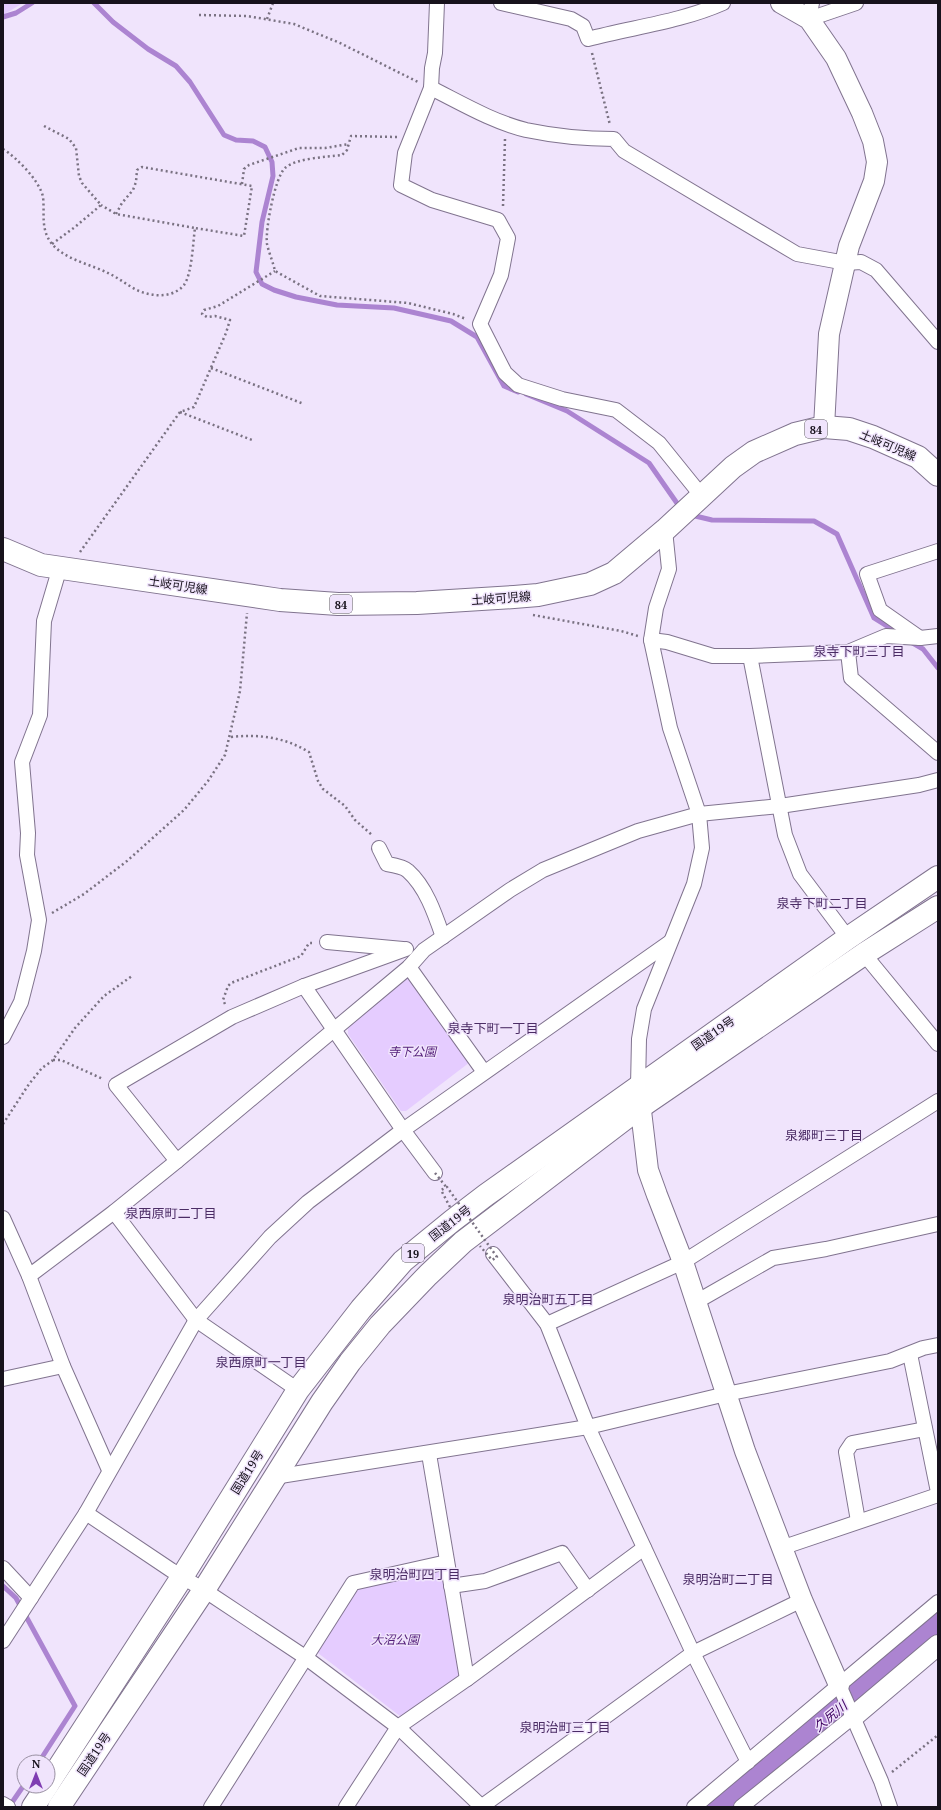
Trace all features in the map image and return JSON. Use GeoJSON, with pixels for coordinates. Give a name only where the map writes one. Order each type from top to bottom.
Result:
{"type":"FeatureCollection","features":[{"type":"Feature","properties":{"kind":"main road","name":"土岐可児線"},"geometry":{"type":"LineString","coordinates":[[3,550],[41,565],[280,600],[338,604],[417,603],[538,595],[590,584],[614,573],[733,467],[754,452],[795,434],[824,427],[849,429],[873,437],[918,457],[938,476]]}},
{"type":"Feature","properties":{"kind":"main road","name":"国道19号"},"geometry":{"type":"LineString","coordinates":[[56,1773],[182,1577],[298,1390],[361,1310],[403,1261],[486,1195],[638,1086],[848,938],[938,878]]}},
{"type":"Feature","properties":{"kind":"main road","name":"国道19号"},"geometry":{"type":"LineString","coordinates":[[59,1807],[204,1590],[274,1477],[350,1362],[380,1326],[428,1275],[463,1242],[639,1108],[864,954],[938,907]]}},
{"type":"Feature","properties":{"kind":"main road","name":"国道19号"},"geometry":{"type":"LineString","coordinates":[[34,1807],[42,1794]]}},
{"type":"Feature","properties":{"kind":"street"},"geometry":{"type":"LineString","coordinates":[[437,3],[435,53],[432,68],[431,88],[405,153],[401,185],[432,200],[498,220],[508,238],[501,275],[480,324],[505,373],[518,386],[562,399],[616,410],[659,443],[698,498]]}},
{"type":"Feature","properties":{"kind":"street"},"geometry":{"type":"LineString","coordinates":[[501,3],[571,19],[583,26],[588,39],[623,29],[649,26],[723,3]]}},
{"type":"Feature","properties":{"kind":"street"},"geometry":{"type":"LineString","coordinates":[[781,3],[810,11],[856,3]]}},
{"type":"Feature","properties":{"kind":"street"},"geometry":{"type":"LineString","coordinates":[[810,11],[851,88],[873,141],[876,162],[874,181],[848,246],[846,263],[829,334],[824,427]]}},
{"type":"Feature","properties":{"kind":"street"},"geometry":{"type":"LineString","coordinates":[[431,88],[490,117],[526,129],[587,139],[614,139],[624,150],[797,254],[846,263],[861,262],[876,270],[938,342]]}},
{"type":"Feature","properties":{"kind":"street"},"geometry":{"type":"LineString","coordinates":[[669,525],[669,569],[656,608],[651,640],[670,728],[699,814],[702,848],[694,884],[644,1009],[639,1039],[638,1086],[639,1108],[648,1170],[683,1262],[726,1394],[781,1548],[802,1600],[881,1781],[885,1805]]}},
{"type":"Feature","properties":{"kind":"street"},"geometry":{"type":"LineString","coordinates":[[920,638],[880,610],[867,574],[938,551]]}},
{"type":"Feature","properties":{"kind":"street"},"geometry":{"type":"LineString","coordinates":[[3,1038],[21,1002],[34,952],[39,920],[27,855],[28,833],[22,762],[40,715],[44,621],[65,568]]}},
{"type":"Feature","properties":{"kind":"street"},"geometry":{"type":"LineString","coordinates":[[651,640],[667,642],[713,656],[750,656],[848,652],[886,636],[920,638],[938,636]]}},
{"type":"Feature","properties":{"kind":"street"},"geometry":{"type":"LineString","coordinates":[[848,652],[851,678],[938,753]]}},
{"type":"Feature","properties":{"kind":"street"},"geometry":{"type":"LineString","coordinates":[[750,656],[785,834],[800,874],[848,938]]}},
{"type":"Feature","properties":{"kind":"street"},"geometry":{"type":"LineString","coordinates":[[29,1276],[114,1212],[177,1161],[409,967],[424,950],[510,890],[543,870],[638,830],[699,814],[780,806],[919,785],[938,780]]}},
{"type":"Feature","properties":{"kind":"street"},"geometry":{"type":"LineString","coordinates":[[379,848],[388,864],[407,870],[422,888],[435,915],[443,937]]}},
{"type":"Feature","properties":{"kind":"street"},"geometry":{"type":"LineString","coordinates":[[327,942],[424,950]]}},
{"type":"Feature","properties":{"kind":"street"},"geometry":{"type":"LineString","coordinates":[[3,1641],[86,1513],[109,1470],[196,1320],[270,1237],[308,1202],[404,1130],[670,942]]}},
{"type":"Feature","properties":{"kind":"street"},"geometry":{"type":"LineString","coordinates":[[177,1161],[116,1085],[232,1017],[304,986],[406,949]]}},
{"type":"Feature","properties":{"kind":"street"},"geometry":{"type":"LineString","coordinates":[[864,954],[938,1044]]}},
{"type":"Feature","properties":{"kind":"street"},"geometry":{"type":"LineString","coordinates":[[409,967],[484,1072]]}},
{"type":"Feature","properties":{"kind":"street"},"geometry":{"type":"LineString","coordinates":[[304,986],[435,1172]]}},
{"type":"Feature","properties":{"kind":"street"},"geometry":{"type":"LineString","coordinates":[[547,1324],[683,1262],[938,1101]]}},
{"type":"Feature","properties":{"kind":"street"},"geometry":{"type":"LineString","coordinates":[[114,1212],[196,1320],[298,1390]]}},
{"type":"Feature","properties":{"kind":"street"},"geometry":{"type":"LineString","coordinates":[[3,1218],[29,1276],[63,1366],[109,1470]]}},
{"type":"Feature","properties":{"kind":"street"},"geometry":{"type":"LineString","coordinates":[[696,1302],[773,1258],[826,1249],[938,1224]]}},
{"type":"Feature","properties":{"kind":"street"},"geometry":{"type":"LineString","coordinates":[[493,1254],[547,1324],[588,1428],[694,1653],[748,1762]]}},
{"type":"Feature","properties":{"kind":"street"},"geometry":{"type":"LineString","coordinates":[[274,1477],[588,1428],[726,1394],[890,1361],[923,1348],[938,1345]]}},
{"type":"Feature","properties":{"kind":"street"},"geometry":{"type":"LineString","coordinates":[[910,1354],[938,1492]]}},
{"type":"Feature","properties":{"kind":"street"},"geometry":{"type":"LineString","coordinates":[[3,1379],[63,1366]]}},
{"type":"Feature","properties":{"kind":"street"},"geometry":{"type":"LineString","coordinates":[[858,1521],[846,1452],[852,1443],[925,1428]]}},
{"type":"Feature","properties":{"kind":"street"},"geometry":{"type":"LineString","coordinates":[[429,1454],[467,1679]]}},
{"type":"Feature","properties":{"kind":"street"},"geometry":{"type":"LineString","coordinates":[[781,1548],[938,1495]]}},
{"type":"Feature","properties":{"kind":"street"},"geometry":{"type":"LineString","coordinates":[[86,1513],[182,1577],[306,1656],[398,1727],[482,1807],[694,1653],[802,1600]]}},
{"type":"Feature","properties":{"kind":"street"},"geometry":{"type":"LineString","coordinates":[[346,1807],[398,1727],[467,1679],[644,1548]]}},
{"type":"Feature","properties":{"kind":"street"},"geometry":{"type":"LineString","coordinates":[[451,1586],[485,1581],[562,1554],[588,1590]]}},
{"type":"Feature","properties":{"kind":"street"},"geometry":{"type":"LineString","coordinates":[[211,1807],[353,1583],[447,1562]]}},
{"type":"Feature","properties":{"kind":"street"},"geometry":{"type":"LineString","coordinates":[[3,1568],[32,1598]]}},
{"type":"Feature","properties":{"kind":"street"},"geometry":{"type":"LineString","coordinates":[[694,1807],[748,1762],[841,1689],[938,1602]]}},
{"type":"Feature","properties":{"kind":"street"},"geometry":{"type":"LineString","coordinates":[[742,1807],[852,1712],[938,1645]]}},
{"type":"Feature","properties":{"kind":"street"},"geometry":{"type":"LineString","coordinates":[[3,1804],[8,1807]]}},
{"type":"Feature","properties":{"kind":"path"},"geometry":{"type":"LineString","coordinates":[[267,19],[273,3]]}},
{"type":"Feature","properties":{"kind":"path"},"geometry":{"type":"LineString","coordinates":[[199,15],[247,16],[294,24],[340,43],[431,88]]}},
{"type":"Feature","properties":{"kind":"path"},"geometry":{"type":"LineString","coordinates":[[588,39],[603,103],[614,139]]}},
{"type":"Feature","properties":{"kind":"path"},"geometry":{"type":"LineString","coordinates":[[498,220],[502,208],[505,138],[509,124]]}},
{"type":"Feature","properties":{"kind":"path"},"geometry":{"type":"LineString","coordinates":[[44,126],[69,139],[76,148],[79,176],[82,183],[101,205],[116,214],[244,236],[252,186],[142,167],[137,170],[136,182],[133,190],[122,203],[116,214]]}},
{"type":"Feature","properties":{"kind":"path"},"geometry":{"type":"LineString","coordinates":[[411,135],[406,137],[350,136],[348,150],[342,155],[295,162],[285,168],[280,176],[269,214],[267,231],[267,244],[275,271],[320,296],[408,303],[453,314],[480,324]]}},
{"type":"Feature","properties":{"kind":"path"},"geometry":{"type":"LineString","coordinates":[[242,184],[244,170],[249,165],[299,148],[324,148],[349,144]]}},
{"type":"Feature","properties":{"kind":"path"},"geometry":{"type":"LineString","coordinates":[[3,149],[15,158],[39,187],[43,196],[44,230],[52,244],[73,259],[103,270],[139,291],[153,295],[166,296],[176,291],[184,284],[188,271],[195,228]]}},
{"type":"Feature","properties":{"kind":"path"},"geometry":{"type":"LineString","coordinates":[[52,244],[101,205]]}},
{"type":"Feature","properties":{"kind":"path"},"geometry":{"type":"LineString","coordinates":[[65,568],[73,561],[180,412],[194,407],[226,333],[230,320],[215,316],[207,317],[202,314],[204,310],[218,306],[275,271]]}},
{"type":"Feature","properties":{"kind":"path"},"geometry":{"type":"LineString","coordinates":[[211,368],[304,404]]}},
{"type":"Feature","properties":{"kind":"path"},"geometry":{"type":"LineString","coordinates":[[180,412],[252,440]]}},
{"type":"Feature","properties":{"kind":"path"},"geometry":{"type":"LineString","coordinates":[[39,920],[84,894],[127,861],[184,810],[208,781],[225,755],[231,737],[240,691],[249,596]]}},
{"type":"Feature","properties":{"kind":"path"},"geometry":{"type":"LineString","coordinates":[[526,614],[621,631],[651,640]]}},
{"type":"Feature","properties":{"kind":"path"},"geometry":{"type":"LineString","coordinates":[[231,737],[251,734],[276,738],[301,747],[309,752],[318,781],[323,789],[345,806],[355,820],[373,836],[379,848]]}},
{"type":"Feature","properties":{"kind":"path"},"geometry":{"type":"LineString","coordinates":[[232,1017],[223,1000],[228,986],[231,983],[301,956],[309,943],[327,942]]}},
{"type":"Feature","properties":{"kind":"path"},"geometry":{"type":"LineString","coordinates":[[3,1124],[42,1068],[53,1060],[75,1028],[104,996],[132,976]]}},
{"type":"Feature","properties":{"kind":"path"},"geometry":{"type":"LineString","coordinates":[[53,1060],[61,1060],[116,1085]]}},
{"type":"Feature","properties":{"kind":"path"},"geometry":{"type":"LineString","coordinates":[[435,1172],[493,1254]]}},
{"type":"Feature","properties":{"kind":"path"},"geometry":{"type":"LineString","coordinates":[[450,1207],[441,1190],[447,1187],[497,1257],[492,1260],[480,1246]]}},
{"type":"Feature","properties":{"kind":"path"},"geometry":{"type":"LineString","coordinates":[[881,1781],[938,1735]]}},
{"type":"Feature","properties":{"kind":"green space"},"geometry":{"type":"Polygon","coordinates":[[[3,3],[23,3],[3,15],[3,3]]]}},
{"type":"Feature","properties":{"kind":"green space","name":"寺下公園"},"geometry":{"type":"Polygon","coordinates":[[[408,978],[412,979],[470,1062],[406,1111],[401,1111],[348,1034],[348,1028],[408,978]]]}},
{"type":"Feature","properties":{"kind":"green space","name":"大沼公園"},"geometry":{"type":"Polygon","coordinates":[[[441,1568],[443,1570],[460,1677],[407,1715],[400,1716],[318,1653],[317,1646],[356,1587],[441,1568]]]}},
{"type":"Feature","properties":{"kind":"waterway"},"geometry":{"type":"LineString","coordinates":[[3,17],[16,13],[32,3]]}},
{"type":"Feature","properties":{"kind":"waterway"},"geometry":{"type":"LineString","coordinates":[[94,3],[113,22],[148,49],[176,66],[190,82],[224,135],[236,140],[253,141],[265,147],[272,162],[273,176],[262,222],[256,272],[262,284],[274,290],[296,297],[337,305],[394,308],[451,321],[477,337],[504,386],[518,392]]}},
{"type":"Feature","properties":{"kind":"waterway"},"geometry":{"type":"LineString","coordinates":[[526,394],[567,411],[649,463],[681,509]]}},
{"type":"Feature","properties":{"kind":"waterway"},"geometry":{"type":"LineString","coordinates":[[691,515],[712,520],[814,521],[837,534],[874,618],[898,633]]}},
{"type":"Feature","properties":{"kind":"waterway"},"geometry":{"type":"LineString","coordinates":[[911,642],[923,649],[938,668]]}},
{"type":"Feature","properties":{"kind":"waterway"},"geometry":{"type":"LineString","coordinates":[[3,1586],[16,1598],[75,1706],[44,1754]]}},
{"type":"Feature","properties":{"kind":"waterway","name":"久尻川"},"geometry":{"type":"LineString","coordinates":[[720,1807],[866,1686],[938,1621]]}},
{"type":"Feature","properties":{"kind":"waterway"},"geometry":{"type":"LineString","coordinates":[[13,1801],[18,1794]]}},
{"type":"Feature","properties":{"kind":"district","name":"泉寺下町三丁目"},"geometry":{"type":"Point","coordinates":[859,651]}},
{"type":"Feature","properties":{"kind":"district","name":"泉寺下町二丁目"},"geometry":{"type":"Point","coordinates":[822,903]}},
{"type":"Feature","properties":{"kind":"district","name":"泉寺下町一丁目"},"geometry":{"type":"Point","coordinates":[493,1028]}},
{"type":"Feature","properties":{"kind":"district","name":"泉郷町三丁目"},"geometry":{"type":"Point","coordinates":[824,1135]}},
{"type":"Feature","properties":{"kind":"district","name":"泉西原町二丁目"},"geometry":{"type":"Point","coordinates":[171,1213]}},
{"type":"Feature","properties":{"kind":"district","name":"泉明治町五丁目"},"geometry":{"type":"Point","coordinates":[548,1299]}},
{"type":"Feature","properties":{"kind":"district","name":"泉西原町一丁目"},"geometry":{"type":"Point","coordinates":[261,1362]}},
{"type":"Feature","properties":{"kind":"district","name":"泉明治町四丁目"},"geometry":{"type":"Point","coordinates":[415,1574]}},
{"type":"Feature","properties":{"kind":"district","name":"泉明治町二丁目"},"geometry":{"type":"Point","coordinates":[728,1579]}},
{"type":"Feature","properties":{"kind":"district","name":"泉明治町三丁目"},"geometry":{"type":"Point","coordinates":[565,1727]}}]}
